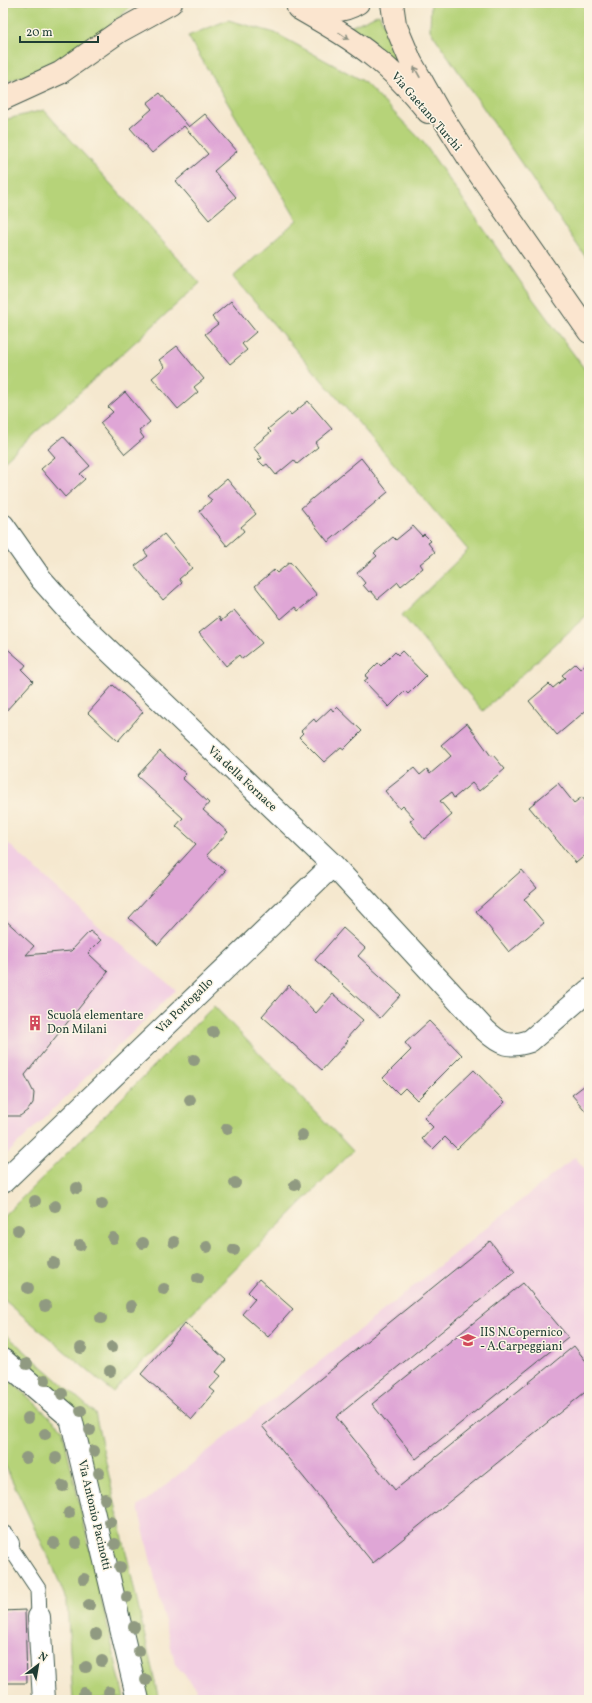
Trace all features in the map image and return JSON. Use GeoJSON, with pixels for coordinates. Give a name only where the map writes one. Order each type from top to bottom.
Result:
{"type":"FeatureCollection","features":[{"type":"Feature","properties":{"kind":"street"},"geometry":{"type":"LineString","coordinates":[[120,31],[148,3]]}},
{"type":"Feature","properties":{"kind":"street"},"geometry":{"type":"LineString","coordinates":[[3,99],[60,73],[120,31],[171,3]]}},
{"type":"Feature","properties":{"kind":"street"},"geometry":{"type":"LineString","coordinates":[[293,6],[328,12],[352,7],[358,3]]}},
{"type":"Feature","properties":{"kind":"street","name":"Via Gaetano Turchi"},"geometry":{"type":"LineString","coordinates":[[392,3],[394,24],[411,62],[438,110],[473,165],[589,332]]}},
{"type":"Feature","properties":{"kind":"street","name":"Via Gaetano Turchi"},"geometry":{"type":"LineString","coordinates":[[293,6],[340,33],[375,57],[405,85],[473,165]]}},
{"type":"Feature","properties":{"kind":"street","name":"Via della Fornace"},"geometry":{"type":"LineString","coordinates":[[3,525],[41,579],[80,623],[156,698],[333,865],[485,1030],[497,1041],[508,1045],[519,1045],[530,1041],[584,998]]}},
{"type":"Feature","properties":{"kind":"street","name":"Via Portogallo"},"geometry":{"type":"LineString","coordinates":[[3,1182],[333,865]]}},
{"type":"Feature","properties":{"kind":"street","name":"Via Antonio Pacinotti"},"geometry":{"type":"LineString","coordinates":[[3,1360],[71,1418],[138,1700]]}},
{"type":"Feature","properties":{"kind":"street"},"geometry":{"type":"LineString","coordinates":[[39,1617],[44,1700]]}},
{"type":"Feature","properties":{"kind":"lane"},"geometry":{"type":"LineString","coordinates":[[5,1541],[38,1589],[39,1617]]}},
{"type":"Feature","properties":{"kind":"shaded area"},"geometry":{"type":"Polygon","coordinates":[[[3,839],[102,929],[176,990],[3,1158],[3,839]]]}},
{"type":"Feature","properties":{"kind":"shaded area","name":"IIS N.Copernico - A.Carpeggiani"},"geometry":{"type":"Polygon","coordinates":[[[575,1157],[589,1174],[589,1700],[191,1700],[197,1689],[175,1664],[138,1507],[575,1157]]]}},
{"type":"Feature","properties":{"kind":"green space"},"geometry":{"type":"Polygon","coordinates":[[[3,3],[134,3],[90,41],[74,51],[40,69],[3,83],[3,3]]]}},
{"type":"Feature","properties":{"kind":"green space"},"geometry":{"type":"Polygon","coordinates":[[[431,3],[589,3],[589,262],[430,30],[431,3]]]}},
{"type":"Feature","properties":{"kind":"green space"},"geometry":{"type":"Polygon","coordinates":[[[379,14],[413,81],[350,27],[379,14]]]}},
{"type":"Feature","properties":{"kind":"green space"},"geometry":{"type":"Polygon","coordinates":[[[228,20],[275,33],[363,81],[423,142],[522,284],[589,375],[589,613],[483,711],[402,615],[468,550],[233,277],[297,220],[188,36],[228,20]]]}},
{"type":"Feature","properties":{"kind":"green space"},"geometry":{"type":"Polygon","coordinates":[[[44,110],[200,283],[3,462],[3,120],[44,110]]]}},
{"type":"Feature","properties":{"kind":"green space"},"geometry":{"type":"Polygon","coordinates":[[[214,1006],[353,1151],[113,1392],[3,1299],[3,1217],[214,1006]]]}},
{"type":"Feature","properties":{"kind":"green space"},"geometry":{"type":"Polygon","coordinates":[[[3,1332],[95,1413],[159,1700],[143,1700],[79,1417],[3,1352],[3,1332]]]}},
{"type":"Feature","properties":{"kind":"green space"},"geometry":{"type":"Polygon","coordinates":[[[3,1374],[62,1428],[124,1698],[73,1700],[67,1602],[54,1569],[3,1461],[3,1374]]]}},
{"type":"Feature","properties":{"kind":"building"},"geometry":{"type":"Polygon","coordinates":[[[160,93],[189,127],[205,114],[237,151],[214,171],[236,197],[209,220],[176,181],[208,154],[184,126],[152,153],[130,128],[152,109],[147,103],[160,93]]]}},
{"type":"Feature","properties":{"kind":"building"},"geometry":{"type":"Polygon","coordinates":[[[231,301],[256,332],[242,344],[247,350],[230,364],[205,334],[218,324],[212,317],[231,301]]]}},
{"type":"Feature","properties":{"kind":"building"},"geometry":{"type":"Polygon","coordinates":[[[177,346],[204,379],[194,387],[198,392],[178,409],[152,378],[165,367],[159,360],[177,346]]]}},
{"type":"Feature","properties":{"kind":"building"},"geometry":{"type":"Polygon","coordinates":[[[125,392],[150,422],[139,431],[144,438],[125,454],[100,423],[113,412],[108,407],[125,392]]]}},
{"type":"Feature","properties":{"kind":"building"},"geometry":{"type":"Polygon","coordinates":[[[308,401],[332,429],[315,443],[318,447],[297,464],[294,460],[276,475],[267,464],[264,466],[258,460],[262,458],[253,447],[271,432],[268,429],[289,412],[291,415],[308,401]]]}},
{"type":"Feature","properties":{"kind":"building"},"geometry":{"type":"Polygon","coordinates":[[[63,436],[90,466],[80,474],[85,479],[65,497],[41,469],[55,457],[48,449],[63,436]]]}},
{"type":"Feature","properties":{"kind":"building"},"geometry":{"type":"Polygon","coordinates":[[[361,458],[388,492],[328,542],[301,508],[361,458]]]}},
{"type":"Feature","properties":{"kind":"building"},"geometry":{"type":"Polygon","coordinates":[[[227,479],[256,514],[241,527],[244,531],[227,546],[199,511],[212,500],[207,496],[227,479]]]}},
{"type":"Feature","properties":{"kind":"building"},"geometry":{"type":"Polygon","coordinates":[[[413,526],[422,536],[424,534],[431,541],[428,543],[435,552],[420,564],[423,568],[401,586],[398,582],[378,599],[363,585],[365,583],[357,573],[377,556],[374,553],[393,537],[396,540],[413,526]]]}},
{"type":"Feature","properties":{"kind":"building"},"geometry":{"type":"Polygon","coordinates":[[[164,534],[192,568],[179,579],[182,583],[163,600],[135,566],[148,556],[144,551],[164,534]]]}},
{"type":"Feature","properties":{"kind":"building"},"geometry":{"type":"Polygon","coordinates":[[[290,562],[317,595],[298,611],[295,607],[281,619],[255,586],[274,570],[277,573],[290,562]]]}},
{"type":"Feature","properties":{"kind":"building"},"geometry":{"type":"Polygon","coordinates":[[[234,610],[262,643],[242,659],[239,655],[226,666],[199,633],[219,617],[221,621],[234,610]]]}},
{"type":"Feature","properties":{"kind":"building"},"geometry":{"type":"Polygon","coordinates":[[[3,645],[26,665],[22,670],[33,681],[5,712],[3,711],[3,645]]]}},
{"type":"Feature","properties":{"kind":"building"},"geometry":{"type":"Polygon","coordinates":[[[402,651],[426,676],[408,694],[405,691],[389,707],[364,681],[368,678],[365,676],[378,663],[381,666],[395,652],[398,655],[402,651]]]}},
{"type":"Feature","properties":{"kind":"building"},"geometry":{"type":"Polygon","coordinates":[[[589,661],[589,700],[585,703],[589,708],[557,735],[529,701],[549,684],[553,688],[565,678],[562,675],[575,664],[580,669],[589,661]]]}},
{"type":"Feature","properties":{"kind":"building"},"geometry":{"type":"Polygon","coordinates":[[[113,685],[143,712],[118,741],[88,713],[113,685]]]}},
{"type":"Feature","properties":{"kind":"building"},"geometry":{"type":"Polygon","coordinates":[[[337,707],[362,731],[344,749],[341,747],[324,762],[299,737],[303,733],[301,731],[314,719],[316,722],[331,708],[333,711],[337,707]]]}},
{"type":"Feature","properties":{"kind":"building"},"geometry":{"type":"Polygon","coordinates":[[[467,723],[491,756],[493,755],[505,769],[479,791],[472,783],[454,798],[451,793],[440,801],[452,815],[424,839],[410,821],[414,818],[403,806],[400,809],[385,791],[414,768],[420,775],[427,769],[430,774],[451,756],[441,745],[467,723]]]}},
{"type":"Feature","properties":{"kind":"building"},"geometry":{"type":"Polygon","coordinates":[[[160,751],[186,774],[182,778],[209,803],[203,810],[228,832],[207,855],[225,871],[158,945],[129,918],[196,844],[176,826],[183,818],[137,776],[160,751]]]}},
{"type":"Feature","properties":{"kind":"building"},"geometry":{"type":"Polygon","coordinates":[[[558,783],[574,803],[582,797],[589,806],[589,813],[585,816],[589,821],[589,852],[576,863],[529,807],[558,783]]]}},
{"type":"Feature","properties":{"kind":"building"},"geometry":{"type":"Polygon","coordinates":[[[522,870],[537,888],[524,899],[544,923],[509,952],[476,911],[522,870]]]}},
{"type":"Feature","properties":{"kind":"building","name":"Scuola elementare Don Milani"},"geometry":{"type":"Polygon","coordinates":[[[3,918],[34,946],[26,955],[71,951],[90,931],[101,940],[88,953],[108,972],[25,1075],[34,1093],[33,1103],[28,1110],[20,1116],[6,1116],[3,1114],[3,918]]]}},
{"type":"Feature","properties":{"kind":"building"},"geometry":{"type":"Polygon","coordinates":[[[343,928],[365,948],[358,956],[401,995],[380,1018],[315,960],[343,928]]]}},
{"type":"Feature","properties":{"kind":"building"},"geometry":{"type":"Polygon","coordinates":[[[289,985],[316,1013],[333,994],[363,1020],[346,1039],[348,1041],[322,1070],[262,1016],[289,985]]]}},
{"type":"Feature","properties":{"kind":"building"},"geometry":{"type":"Polygon","coordinates":[[[429,1021],[462,1055],[417,1100],[405,1088],[399,1094],[383,1078],[411,1050],[405,1043],[429,1021]]]}},
{"type":"Feature","properties":{"kind":"building"},"geometry":{"type":"Polygon","coordinates":[[[474,1070],[505,1102],[457,1149],[445,1137],[433,1149],[422,1139],[433,1127],[424,1118],[474,1070]]]}},
{"type":"Feature","properties":{"kind":"building"},"geometry":{"type":"Polygon","coordinates":[[[589,1082],[589,1115],[572,1095],[589,1082]]]}},
{"type":"Feature","properties":{"kind":"building"},"geometry":{"type":"Polygon","coordinates":[[[490,1241],[515,1272],[336,1417],[395,1490],[574,1346],[589,1365],[589,1389],[373,1563],[262,1426],[490,1241]]]}},
{"type":"Feature","properties":{"kind":"building"},"geometry":{"type":"Polygon","coordinates":[[[259,1279],[293,1309],[268,1337],[242,1314],[255,1299],[248,1292],[259,1279]]]}},
{"type":"Feature","properties":{"kind":"building"},"geometry":{"type":"Polygon","coordinates":[[[523,1283],[568,1337],[416,1459],[372,1404],[523,1283]]]}},
{"type":"Feature","properties":{"kind":"building"},"geometry":{"type":"Polygon","coordinates":[[[185,1323],[226,1360],[216,1372],[221,1376],[210,1388],[215,1392],[192,1419],[141,1374],[185,1323]]]}},
{"type":"Feature","properties":{"kind":"building"},"geometry":{"type":"Polygon","coordinates":[[[25,1610],[27,1683],[3,1683],[3,1611],[25,1610]]]}},
{"type":"Feature","properties":{"kind":"place","name":"Scuola elementare Don Milani"},"geometry":{"type":"Point","coordinates":[35,1023]}},
{"type":"Feature","properties":{"kind":"place","name":"IIS N.Copernico - A.Carpeggiani"},"geometry":{"type":"Point","coordinates":[468,1340]}}]}
